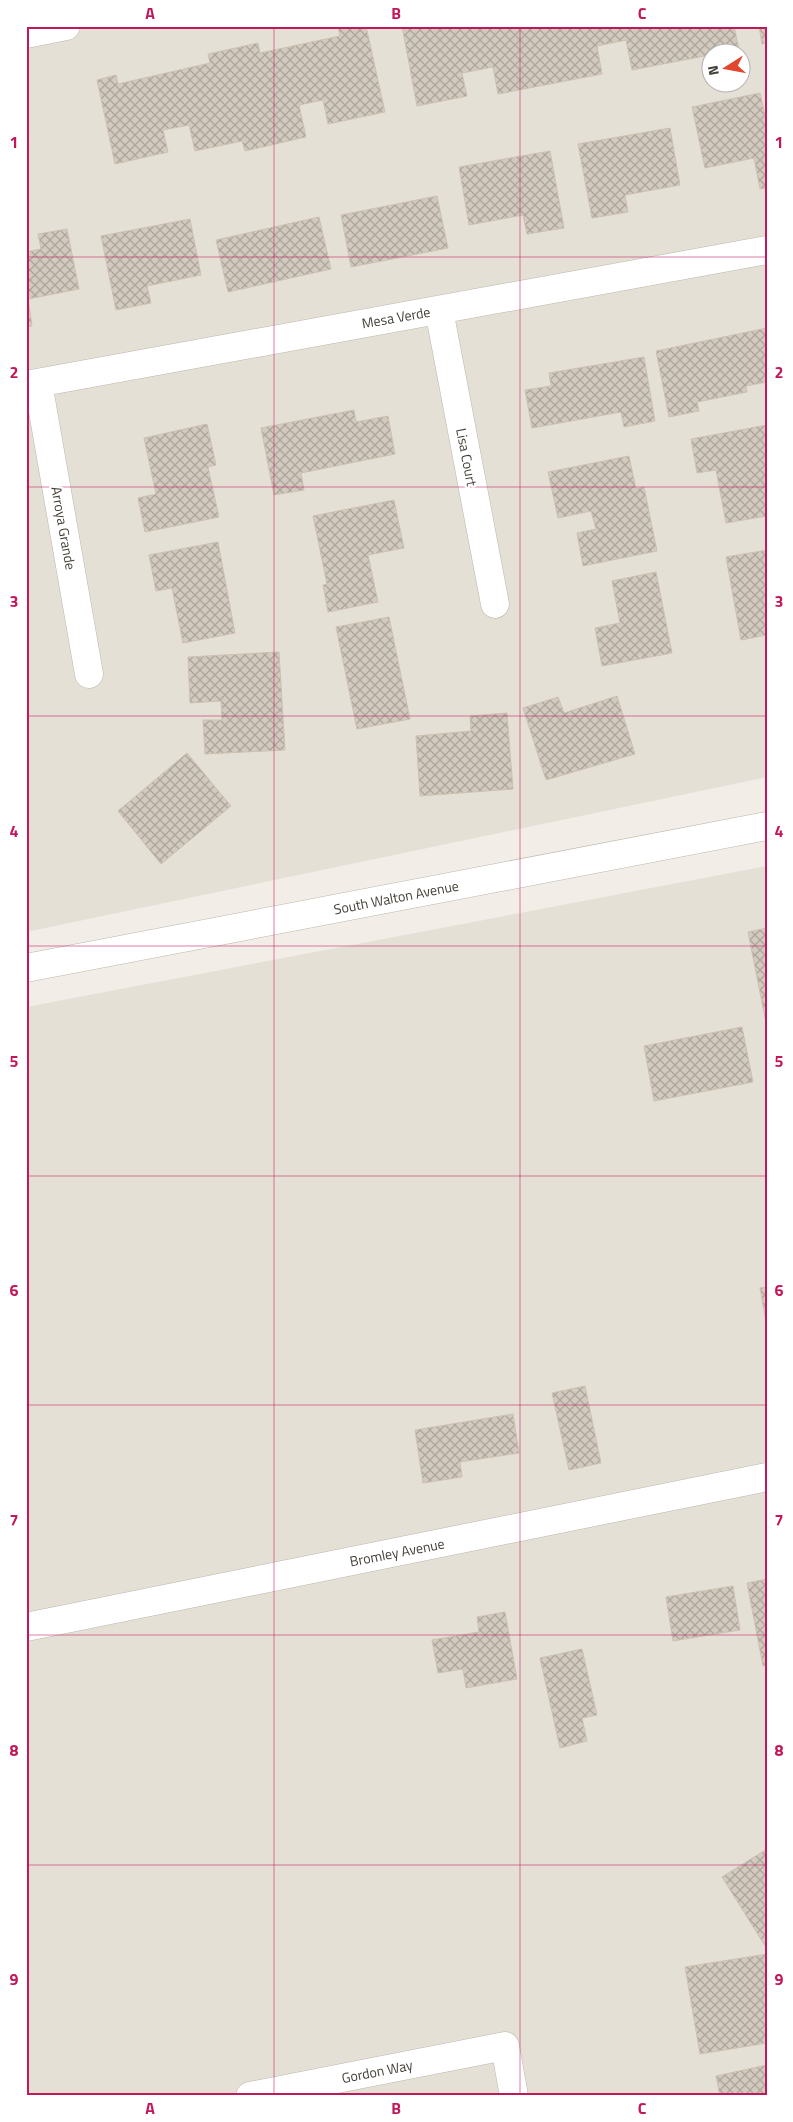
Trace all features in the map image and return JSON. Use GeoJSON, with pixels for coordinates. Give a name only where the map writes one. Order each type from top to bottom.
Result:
{"type":"FeatureCollection","features":[{"type":"Feature","properties":{"kind":"street"},"geometry":{"type":"LineString","coordinates":[[26,34],[66,26]]}},
{"type":"Feature","properties":{"kind":"street","name":"Mesa Verde"},"geometry":{"type":"LineString","coordinates":[[32,384],[767,250]]}},
{"type":"Feature","properties":{"kind":"street","name":"Lisa Court"},"geometry":{"type":"LineString","coordinates":[[439,310],[495,604]]}},
{"type":"Feature","properties":{"kind":"street","name":"Arroya Grande"},"geometry":{"type":"LineString","coordinates":[[32,384],[89,674]]}},
{"type":"Feature","properties":{"kind":"street","name":"South Walton Avenue"},"geometry":{"type":"LineString","coordinates":[[26,968],[767,826]]}},
{"type":"Feature","properties":{"kind":"street","name":"Bromley Avenue"},"geometry":{"type":"LineString","coordinates":[[26,1626],[767,1477]]}},
{"type":"Feature","properties":{"kind":"street","name":"Gordon Way"},"geometry":{"type":"LineString","coordinates":[[250,2096],[505,2046],[514,2096]]}},
{"type":"Feature","properties":{"kind":"shaded area"},"geometry":{"type":"Polygon","coordinates":[[[26,26],[767,26],[767,777],[26,932],[26,26]]]}},
{"type":"Feature","properties":{"kind":"shaded area"},"geometry":{"type":"Polygon","coordinates":[[[767,866],[767,2096],[26,2096],[26,1007],[767,866]]]}},
{"type":"Feature","properties":{"kind":"building"},"geometry":{"type":"Polygon","coordinates":[[[338,26],[366,26],[385,112],[328,124],[323,100],[299,105],[306,137],[245,151],[242,141],[195,151],[189,125],[163,130],[168,152],[115,164],[97,80],[116,75],[118,84],[210,63],[208,54],[258,43],[260,53],[340,36],[338,26]]]}},
{"type":"Feature","properties":{"kind":"building"},"geometry":{"type":"Polygon","coordinates":[[[402,26],[734,26],[737,42],[700,42],[700,57],[632,70],[626,40],[597,46],[602,74],[498,94],[493,67],[462,73],[467,96],[417,106],[402,26]]]}},
{"type":"Feature","properties":{"kind":"building"},"geometry":{"type":"Polygon","coordinates":[[[759,26],[767,26],[767,43],[762,44],[759,26]]]}},
{"type":"Feature","properties":{"kind":"building"},"geometry":{"type":"Polygon","coordinates":[[[760,93],[767,124],[767,188],[760,189],[754,158],[705,168],[692,107],[760,93]]]}},
{"type":"Feature","properties":{"kind":"building"},"geometry":{"type":"Polygon","coordinates":[[[670,128],[680,185],[625,195],[628,212],[592,218],[578,144],[670,128]]]}},
{"type":"Feature","properties":{"kind":"building"},"geometry":{"type":"Polygon","coordinates":[[[550,151],[564,228],[527,234],[523,215],[469,225],[459,167],[550,151]]]}},
{"type":"Feature","properties":{"kind":"building"},"geometry":{"type":"Polygon","coordinates":[[[437,196],[448,248],[351,267],[341,215],[437,196]]]}},
{"type":"Feature","properties":{"kind":"building"},"geometry":{"type":"Polygon","coordinates":[[[319,217],[331,269],[228,292],[216,240],[319,217]]]}},
{"type":"Feature","properties":{"kind":"building"},"geometry":{"type":"Polygon","coordinates":[[[190,219],[201,275],[147,286],[151,303],[116,310],[101,236],[190,219]]]}},
{"type":"Feature","properties":{"kind":"building"},"geometry":{"type":"Polygon","coordinates":[[[67,229],[79,289],[28,299],[32,326],[26,327],[26,252],[41,249],[38,234],[67,229]]]}},
{"type":"Feature","properties":{"kind":"building"},"geometry":{"type":"Polygon","coordinates":[[[767,328],[767,382],[746,386],[747,392],[697,402],[699,411],[669,417],[656,351],[767,328]]]}},
{"type":"Feature","properties":{"kind":"building"},"geometry":{"type":"Polygon","coordinates":[[[644,357],[655,421],[624,427],[621,412],[532,428],[525,390],[551,386],[549,373],[644,357]]]}},
{"type":"Feature","properties":{"kind":"building"},"geometry":{"type":"Polygon","coordinates":[[[354,410],[356,422],[388,416],[395,454],[301,473],[304,490],[274,495],[261,428],[354,410]]]}},
{"type":"Feature","properties":{"kind":"building"},"geometry":{"type":"Polygon","coordinates":[[[207,424],[216,465],[208,467],[219,517],[145,532],[138,498],[156,494],[144,438],[207,424]]]}},
{"type":"Feature","properties":{"kind":"building"},"geometry":{"type":"Polygon","coordinates":[[[767,425],[767,516],[726,523],[716,470],[697,473],[691,439],[767,425]]]}},
{"type":"Feature","properties":{"kind":"building"},"geometry":{"type":"Polygon","coordinates":[[[629,456],[636,489],[644,487],[657,551],[583,566],[577,533],[596,529],[591,511],[558,518],[548,472],[629,456]]]}},
{"type":"Feature","properties":{"kind":"building"},"geometry":{"type":"Polygon","coordinates":[[[394,500],[404,548],[368,555],[378,602],[328,612],[323,585],[327,584],[313,516],[394,500]]]}},
{"type":"Feature","properties":{"kind":"building"},"geometry":{"type":"Polygon","coordinates":[[[218,542],[235,633],[183,643],[172,588],[156,591],[149,555],[218,542]]]}},
{"type":"Feature","properties":{"kind":"building"},"geometry":{"type":"Polygon","coordinates":[[[767,550],[767,635],[741,640],[726,557],[767,550]]]}},
{"type":"Feature","properties":{"kind":"building"},"geometry":{"type":"Polygon","coordinates":[[[656,572],[672,653],[602,666],[595,628],[620,623],[612,581],[656,572]]]}},
{"type":"Feature","properties":{"kind":"building"},"geometry":{"type":"Polygon","coordinates":[[[389,617],[410,719],[357,729],[336,627],[389,617]]]}},
{"type":"Feature","properties":{"kind":"building"},"geometry":{"type":"Polygon","coordinates":[[[279,652],[285,750],[205,754],[203,720],[222,720],[221,701],[190,703],[188,657],[279,652]]]}},
{"type":"Feature","properties":{"kind":"building"},"geometry":{"type":"Polygon","coordinates":[[[617,696],[635,754],[546,780],[523,708],[558,697],[564,713],[617,696]]]}},
{"type":"Feature","properties":{"kind":"building"},"geometry":{"type":"Polygon","coordinates":[[[507,713],[513,789],[420,796],[416,736],[471,731],[470,716],[507,713]]]}},
{"type":"Feature","properties":{"kind":"building"},"geometry":{"type":"Polygon","coordinates":[[[187,753],[231,806],[161,864],[118,811],[187,753]]]}},
{"type":"Feature","properties":{"kind":"building"},"geometry":{"type":"Polygon","coordinates":[[[767,928],[767,1028],[748,932],[767,928]]]}},
{"type":"Feature","properties":{"kind":"building"},"geometry":{"type":"Polygon","coordinates":[[[742,1027],[753,1082],[654,1101],[644,1046],[742,1027]]]}},
{"type":"Feature","properties":{"kind":"building"},"geometry":{"type":"Polygon","coordinates":[[[767,1287],[767,1328],[760,1288],[767,1287]]]}},
{"type":"Feature","properties":{"kind":"building"},"geometry":{"type":"Polygon","coordinates":[[[585,1386],[601,1463],[569,1470],[552,1393],[585,1386]]]}},
{"type":"Feature","properties":{"kind":"building"},"geometry":{"type":"Polygon","coordinates":[[[513,1414],[519,1453],[460,1462],[462,1477],[423,1483],[415,1430],[513,1414]]]}},
{"type":"Feature","properties":{"kind":"building"},"geometry":{"type":"Polygon","coordinates":[[[767,1579],[767,1665],[763,1666],[747,1583],[767,1579]]]}},
{"type":"Feature","properties":{"kind":"building"},"geometry":{"type":"Polygon","coordinates":[[[733,1586],[740,1630],[673,1641],[666,1597],[733,1586]]]}},
{"type":"Feature","properties":{"kind":"building"},"geometry":{"type":"Polygon","coordinates":[[[505,1612],[517,1679],[466,1688],[463,1669],[438,1673],[432,1640],[479,1632],[477,1617],[505,1612]]]}},
{"type":"Feature","properties":{"kind":"building"},"geometry":{"type":"Polygon","coordinates":[[[582,1649],[597,1715],[582,1718],[587,1741],[560,1748],[540,1658],[582,1649]]]}},
{"type":"Feature","properties":{"kind":"building"},"geometry":{"type":"Polygon","coordinates":[[[767,1849],[767,1949],[722,1877],[767,1849]]]}},
{"type":"Feature","properties":{"kind":"building"},"geometry":{"type":"Polygon","coordinates":[[[767,1954],[767,2043],[700,2054],[685,1967],[767,1954]]]}},
{"type":"Feature","properties":{"kind":"building"},"geometry":{"type":"Polygon","coordinates":[[[767,2065],[767,2096],[720,2096],[716,2076],[767,2065]]]}}]}
